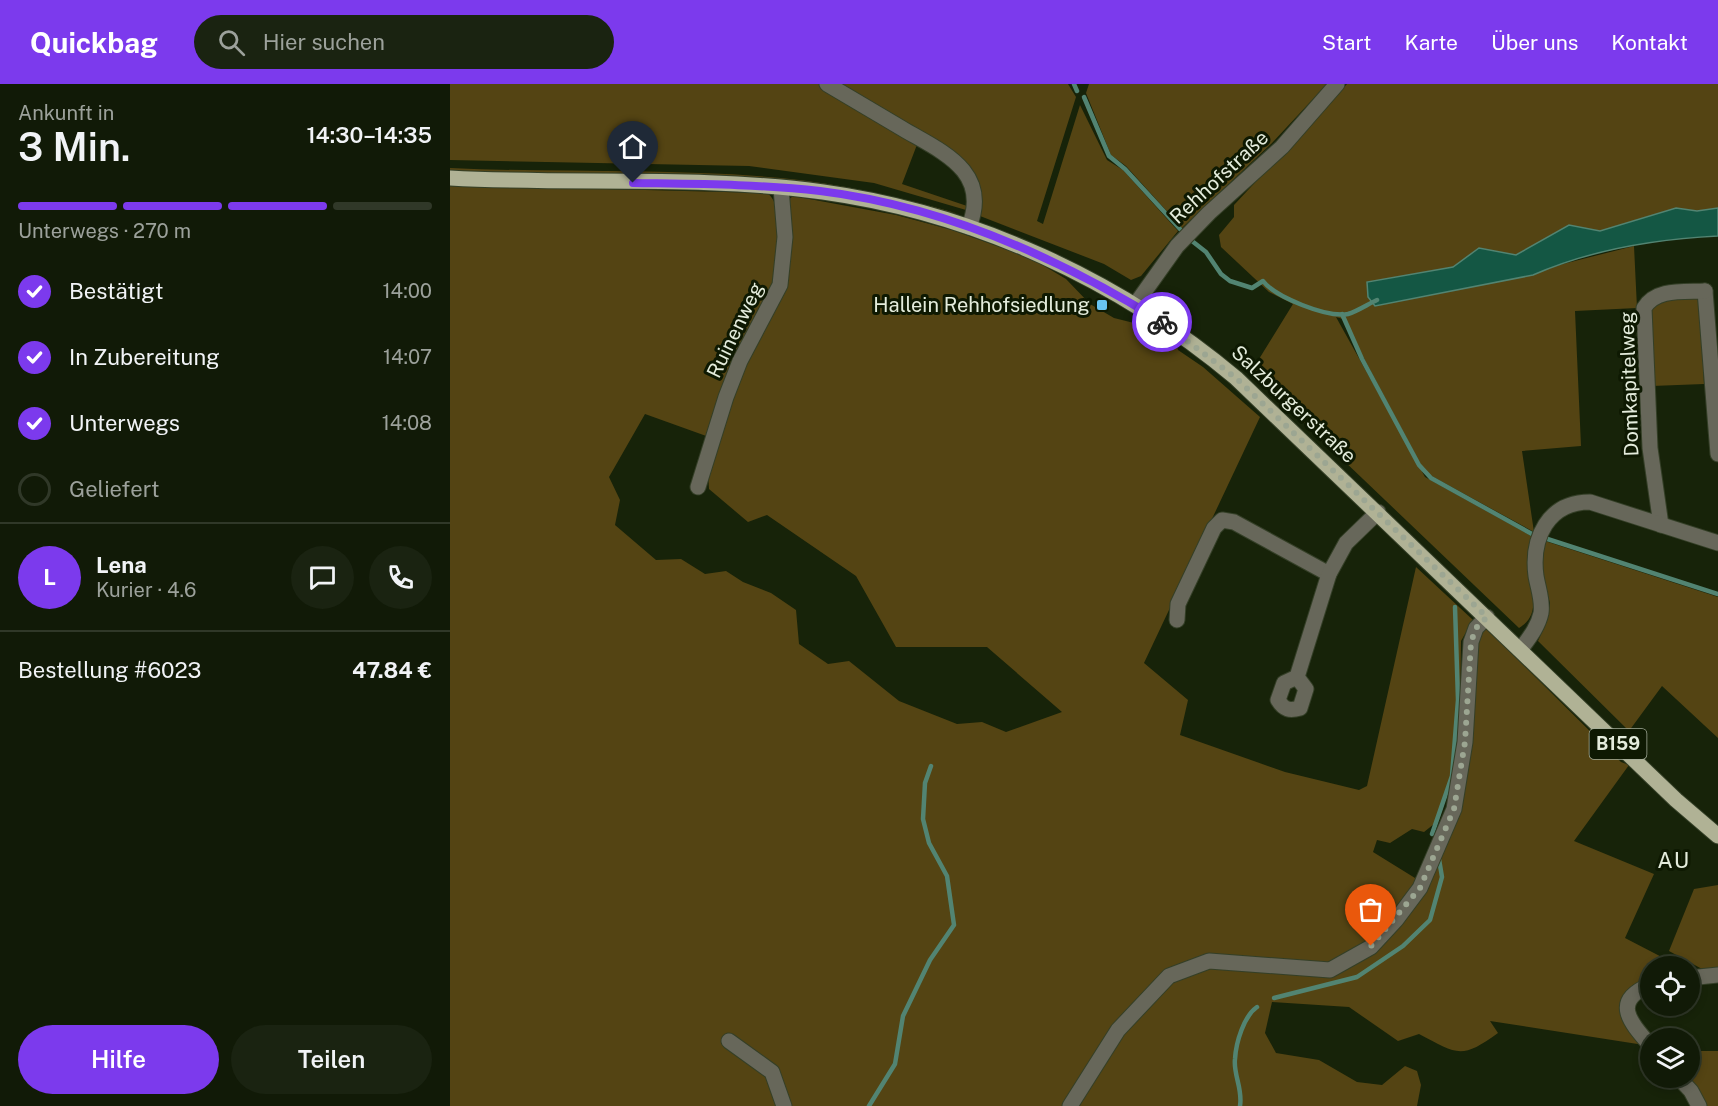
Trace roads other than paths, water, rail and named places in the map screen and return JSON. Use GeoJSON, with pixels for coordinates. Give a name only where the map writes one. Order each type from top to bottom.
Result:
{"type":"FeatureCollection","features":[{"type":"Feature","properties":{"kind":"main road","name":"Salzburgerstraße"},"geometry":{"type":"LineString","coordinates":[[450,178],[781,188],[873,200],[969,227],[1030,250],[1135,305],[1179,333],[1236,378],[1376,514],[1482,622],[1521,649],[1676,800],[1718,836]]}},
{"type":"Feature","properties":{"kind":"street"},"geometry":{"type":"LineString","coordinates":[[827,84],[949,155],[970,182],[974,202],[969,227]]}},
{"type":"Feature","properties":{"kind":"street","name":"Rehhofstraße"},"geometry":{"type":"LineString","coordinates":[[1135,305],[1177,246],[1209,213],[1282,147],[1337,84]]}},
{"type":"Feature","properties":{"kind":"street","name":"Ruinenweg"},"geometry":{"type":"LineString","coordinates":[[699,487],[726,397],[740,361],[780,285],[785,237],[781,188]]}},
{"type":"Feature","properties":{"kind":"street"},"geometry":{"type":"LineString","coordinates":[[1712,288],[1718,454]]}},
{"type":"Feature","properties":{"kind":"street","name":"Domkapitelweg"},"geometry":{"type":"LineString","coordinates":[[1662,525],[1650,448],[1644,308],[1650,298],[1658,294],[1712,288]]}},
{"type":"Feature","properties":{"kind":"street"},"geometry":{"type":"LineString","coordinates":[[1521,649],[1536,627],[1541,611],[1536,574],[1541,537],[1551,515],[1573,502],[1590,502],[1718,543]]}},
{"type":"Feature","properties":{"kind":"street"},"geometry":{"type":"LineString","coordinates":[[1297,677],[1329,574],[1346,543],[1376,514]]}},
{"type":"Feature","properties":{"kind":"street"},"geometry":{"type":"LineString","coordinates":[[1177,620],[1178,604],[1214,528],[1222,520],[1234,522],[1329,574]]}},
{"type":"Feature","properties":{"kind":"street"},"geometry":{"type":"LineString","coordinates":[[1070,1106],[1118,1030],[1169,976],[1209,961],[1330,970],[1371,946],[1396,920],[1420,888],[1454,809],[1465,742],[1469,659],[1482,622]]}},
{"type":"Feature","properties":{"kind":"street"},"geometry":{"type":"LineString","coordinates":[[1700,977],[1718,975]]}},
{"type":"Feature","properties":{"kind":"street"},"geometry":{"type":"LineString","coordinates":[[1640,989],[1628,1001],[1627,1012],[1632,1024],[1640,1033]]}},
{"type":"Feature","properties":{"kind":"street"},"geometry":{"type":"LineString","coordinates":[[729,1041],[772,1072],[784,1106]]}},
{"type":"Feature","properties":{"kind":"street"},"geometry":{"type":"LineString","coordinates":[[1688,1088],[1699,1106]]}},
{"type":"Feature","properties":{"kind":"waterway"},"geometry":{"type":"LineString","coordinates":[[1074,84],[1077,91]]}},
{"type":"Feature","properties":{"kind":"waterway"},"geometry":{"type":"LineString","coordinates":[[1084,97],[1109,156],[1125,169],[1180,229]]}},
{"type":"Feature","properties":{"kind":"waterway"},"geometry":{"type":"LineString","coordinates":[[1192,241],[1206,252],[1221,274],[1230,281],[1252,288],[1263,281],[1290,300],[1315,310],[1348,314],[1377,300]]}},
{"type":"Feature","properties":{"kind":"waterway"},"geometry":{"type":"LineString","coordinates":[[1342,314],[1362,359],[1419,465],[1431,478],[1532,534],[1718,594]]}},
{"type":"Feature","properties":{"kind":"waterway"},"geometry":{"type":"LineString","coordinates":[[1432,834],[1452,776],[1458,700],[1455,607]]}},
{"type":"Feature","properties":{"kind":"waterway"},"geometry":{"type":"LineString","coordinates":[[869,1106],[895,1064],[903,1016],[930,960],[954,925],[947,876],[929,843],[923,819],[925,783],[931,766]]}},
{"type":"Feature","properties":{"kind":"waterway"},"geometry":{"type":"LineString","coordinates":[[1274,998],[1357,977],[1403,946],[1430,920],[1442,877],[1439,859]]}},
{"type":"Feature","properties":{"kind":"waterway"},"geometry":{"type":"LineString","coordinates":[[1240,1106],[1241,1100],[1235,1070],[1236,1052],[1245,1023],[1257,1007]]}},
{"type":"Feature","properties":{"kind":"place","name":"Hallein Rehhofsiedlung"},"geometry":{"type":"Point","coordinates":[1102,305]}},
{"type":"Feature","properties":{"kind":"district","name":"AU"},"geometry":{"type":"Point","coordinates":[1674,860]}}]}
